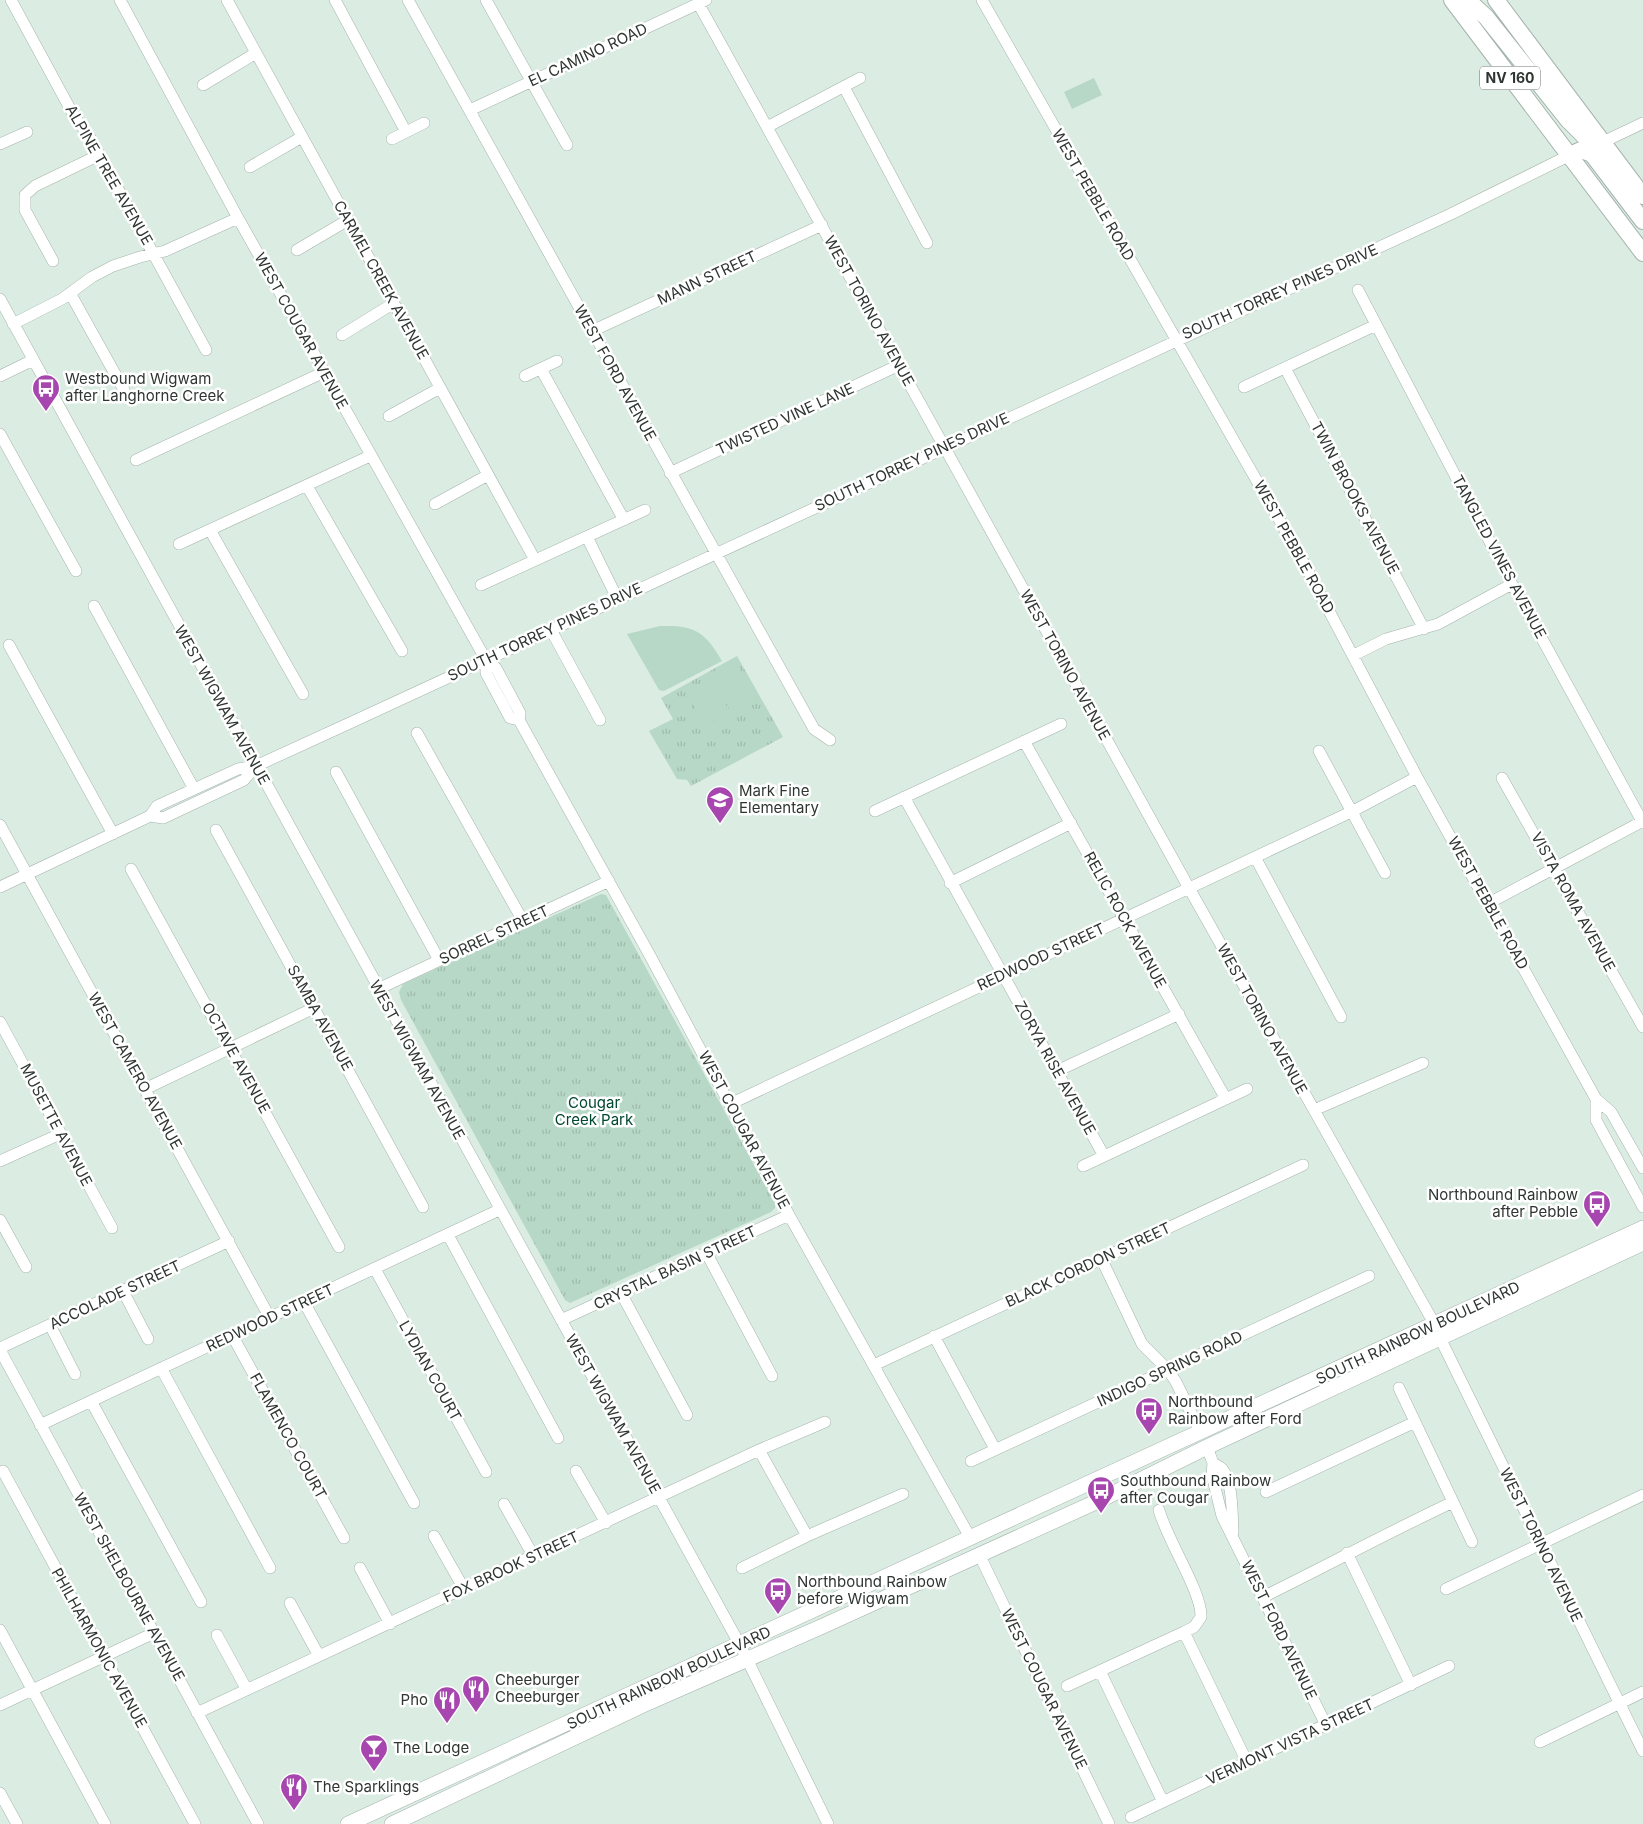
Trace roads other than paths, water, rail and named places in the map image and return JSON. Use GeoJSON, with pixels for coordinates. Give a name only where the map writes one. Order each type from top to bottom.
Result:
{"type":"FeatureCollection","features":[{"type":"Feature","properties":{"kind":"highway","name":"NV 160"},"geometry":{"type":"LineString","coordinates":[[1452,0],[1643,253]]}},
{"type":"Feature","properties":{"kind":"highway"},"geometry":{"type":"LineString","coordinates":[[1461,0],[1473,5],[1486,17],[1568,120],[1584,136],[1603,142]]}},
{"type":"Feature","properties":{"kind":"highway","name":"NV 160"},"geometry":{"type":"LineString","coordinates":[[1496,0],[1643,196]]}},
{"type":"Feature","properties":{"kind":"highway"},"geometry":{"type":"LineString","coordinates":[[1568,156],[1581,150],[1592,154],[1643,220]]}},
{"type":"Feature","properties":{"kind":"main road","name":"SOUTH RAINBOW BOULEVARD"},"geometry":{"type":"LineString","coordinates":[[348,1824],[581,1718],[910,1586],[1149,1476],[1392,1360],[1400,1349],[1437,1332],[1511,1290],[1643,1228]]}},
{"type":"Feature","properties":{"kind":"main road","name":"SOUTH RAINBOW BOULEVARD"},"geometry":{"type":"LineString","coordinates":[[392,1824],[524,1761],[971,1539],[1046,1504],[1270,1401],[1437,1332],[1643,1243]]}},
{"type":"Feature","properties":{"kind":"main road"},"geometry":{"type":"LineString","coordinates":[[1207,1447],[1214,1436],[1248,1419],[1270,1401]]}},
{"type":"Feature","properties":{"kind":"main road"},"geometry":{"type":"LineString","coordinates":[[1149,1476],[1161,1461],[1195,1442],[1201,1433]]}},
{"type":"Feature","properties":{"kind":"main road"},"geometry":{"type":"LineString","coordinates":[[979,1554],[990,1539],[1038,1516],[1046,1504]]}},
{"type":"Feature","properties":{"kind":"main road"},"geometry":{"type":"LineString","coordinates":[[910,1586],[924,1570],[968,1546],[971,1539]]}},
{"type":"Feature","properties":{"kind":"main road"},"geometry":{"type":"LineString","coordinates":[[524,1761],[528,1752],[555,1740],[581,1718]]}},
{"type":"Feature","properties":{"kind":"main road"},"geometry":{"type":"LineString","coordinates":[[437,1802],[472,1779],[492,1770],[497,1766],[503,1754]]}},
{"type":"Feature","properties":{"kind":"street","name":"ALPINE TREE AVENUE"},"geometry":{"type":"LineString","coordinates":[[10,0],[74,116],[99,156],[154,254],[206,350]]}},
{"type":"Feature","properties":{"kind":"street","name":"WEST COUGAR AVENUE"},"geometry":{"type":"LineString","coordinates":[[120,0],[238,218],[486,660],[486,673],[510,718],[519,720],[609,881],[789,1215],[971,1539]]}},
{"type":"Feature","properties":{"kind":"street","name":"CARMEL CREEK AVENUE"},"geometry":{"type":"LineString","coordinates":[[227,0],[535,560]]}},
{"type":"Feature","properties":{"kind":"street"},"geometry":{"type":"LineString","coordinates":[[334,0],[406,132]]}},
{"type":"Feature","properties":{"kind":"street","name":"WEST FORD AVENUE"},"geometry":{"type":"LineString","coordinates":[[408,0],[670,473],[814,728],[830,740]]}},
{"type":"Feature","properties":{"kind":"street"},"geometry":{"type":"LineString","coordinates":[[486,0],[567,145]]}},
{"type":"Feature","properties":{"kind":"street","name":"WEST PEBBLE ROAD"},"geometry":{"type":"LineString","coordinates":[[982,0],[1112,229],[1178,339],[1354,655],[1417,777],[1489,903],[1596,1099],[1611,1112],[1643,1168]]}},
{"type":"Feature","properties":{"kind":"street","name":"EL CAMINO ROAD"},"geometry":{"type":"LineString","coordinates":[[470,110],[702,2]]}},
{"type":"Feature","properties":{"kind":"street","name":"WEST TORINO AVENUE"},"geometry":{"type":"LineString","coordinates":[[702,2],[768,127],[944,448],[1437,1332],[1540,1545],[1643,1751]]}},
{"type":"Feature","properties":{"kind":"street"},"geometry":{"type":"LineString","coordinates":[[203,85],[256,53]]}},
{"type":"Feature","properties":{"kind":"street"},"geometry":{"type":"LineString","coordinates":[[768,127],[860,78]]}},
{"type":"Feature","properties":{"kind":"street"},"geometry":{"type":"LineString","coordinates":[[844,87],[927,243]]}},
{"type":"Feature","properties":{"kind":"street"},"geometry":{"type":"LineString","coordinates":[[392,139],[424,123]]}},
{"type":"Feature","properties":{"kind":"street"},"geometry":{"type":"LineString","coordinates":[[1603,142],[1643,123]]}},
{"type":"Feature","properties":{"kind":"street"},"geometry":{"type":"LineString","coordinates":[[0,144],[27,132]]}},
{"type":"Feature","properties":{"kind":"street"},"geometry":{"type":"LineString","coordinates":[[250,167],[302,137]]}},
{"type":"Feature","properties":{"kind":"street"},"geometry":{"type":"LineString","coordinates":[[53,261],[25,210],[25,195],[35,186],[99,156]]}},
{"type":"Feature","properties":{"kind":"street","name":"SOUTH TORREY PINES DRIVE"},"geometry":{"type":"LineString","coordinates":[[0,887],[150,816],[157,806],[238,768],[256,766],[1451,214],[1568,156]]}},
{"type":"Feature","properties":{"kind":"street"},"geometry":{"type":"LineString","coordinates":[[14,324],[70,293],[92,276],[113,266],[165,251],[238,218]]}},
{"type":"Feature","properties":{"kind":"street"},"geometry":{"type":"LineString","coordinates":[[297,250],[348,220]]}},
{"type":"Feature","properties":{"kind":"street","name":"MANN STREET"},"geometry":{"type":"LineString","coordinates":[[592,331],[822,224]]}},
{"type":"Feature","properties":{"kind":"street","name":"TANGLED VINES AVENUE"},"geometry":{"type":"LineString","coordinates":[[1358,290],[1512,584],[1643,822]]}},
{"type":"Feature","properties":{"kind":"street"},"geometry":{"type":"LineString","coordinates":[[70,293],[124,390]]}},
{"type":"Feature","properties":{"kind":"street","name":"WEST WIGWAM AVENUE"},"geometry":{"type":"LineString","coordinates":[[0,299],[743,1652],[828,1824]]}},
{"type":"Feature","properties":{"kind":"street"},"geometry":{"type":"LineString","coordinates":[[342,335],[394,303]]}},
{"type":"Feature","properties":{"kind":"street"},"geometry":{"type":"LineString","coordinates":[[1244,386],[1376,325]]}},
{"type":"Feature","properties":{"kind":"street"},"geometry":{"type":"LineString","coordinates":[[0,376],[33,360]]}},
{"type":"Feature","properties":{"kind":"street"},"geometry":{"type":"LineString","coordinates":[[525,376],[557,361]]}},
{"type":"Feature","properties":{"kind":"street","name":"TWISTED VINE LANE"},"geometry":{"type":"LineString","coordinates":[[670,473],[899,365]]}},
{"type":"Feature","properties":{"kind":"street","name":"TWIN BROOKS AVENUE"},"geometry":{"type":"LineString","coordinates":[[1285,368],[1424,629]]}},
{"type":"Feature","properties":{"kind":"street"},"geometry":{"type":"LineString","coordinates":[[541,369],[624,520]]}},
{"type":"Feature","properties":{"kind":"street"},"geometry":{"type":"LineString","coordinates":[[136,460],[324,372]]}},
{"type":"Feature","properties":{"kind":"street"},"geometry":{"type":"LineString","coordinates":[[388,416],[440,388]]}},
{"type":"Feature","properties":{"kind":"street"},"geometry":{"type":"LineString","coordinates":[[0,434],[76,571]]}},
{"type":"Feature","properties":{"kind":"street"},"geometry":{"type":"LineString","coordinates":[[179,544],[370,456]]}},
{"type":"Feature","properties":{"kind":"street"},"geometry":{"type":"LineString","coordinates":[[435,504],[488,475]]}},
{"type":"Feature","properties":{"kind":"street"},"geometry":{"type":"LineString","coordinates":[[307,486],[402,651]]}},
{"type":"Feature","properties":{"kind":"street"},"geometry":{"type":"LineString","coordinates":[[481,585],[645,510]]}},
{"type":"Feature","properties":{"kind":"street"},"geometry":{"type":"LineString","coordinates":[[210,530],[303,694]]}},
{"type":"Feature","properties":{"kind":"street"},"geometry":{"type":"LineString","coordinates":[[588,537],[617,598]]}},
{"type":"Feature","properties":{"kind":"street"},"geometry":{"type":"LineString","coordinates":[[1354,655],[1386,638],[1424,629],[1512,584]]}},
{"type":"Feature","properties":{"kind":"street"},"geometry":{"type":"LineString","coordinates":[[94,606],[194,789]]}},
{"type":"Feature","properties":{"kind":"street"},"geometry":{"type":"LineString","coordinates":[[551,630],[600,720]]}},
{"type":"Feature","properties":{"kind":"street"},"geometry":{"type":"LineString","coordinates":[[9,646],[113,834]]}},
{"type":"Feature","properties":{"kind":"street"},"geometry":{"type":"LineString","coordinates":[[874,811],[1061,724]]}},
{"type":"Feature","properties":{"kind":"street"},"geometry":{"type":"LineString","coordinates":[[418,732],[523,921]]}},
{"type":"Feature","properties":{"kind":"street","name":"RELIC ROCK AVENUE"},"geometry":{"type":"LineString","coordinates":[[1024,741],[1226,1099]]}},
{"type":"Feature","properties":{"kind":"street"},"geometry":{"type":"LineString","coordinates":[[1319,751],[1385,873]]}},
{"type":"Feature","properties":{"kind":"street","name":"SOUTH TORREY PINES DRIVE"},"geometry":{"type":"LineString","coordinates":[[150,816],[163,818],[244,780],[256,766]]}},
{"type":"Feature","properties":{"kind":"street"},"geometry":{"type":"LineString","coordinates":[[336,772],[440,960]]}},
{"type":"Feature","properties":{"kind":"street","name":"REDWOOD STREET"},"geometry":{"type":"LineString","coordinates":[[730,1104],[1353,812],[1417,777]]}},
{"type":"Feature","properties":{"kind":"street","name":"VISTA ROMA AVENUE"},"geometry":{"type":"LineString","coordinates":[[1502,778],[1643,1027]]}},
{"type":"Feature","properties":{"kind":"street","name":"ZORYA RISE AVENUE"},"geometry":{"type":"LineString","coordinates":[[904,797],[1104,1156]]}},
{"type":"Feature","properties":{"kind":"street"},"geometry":{"type":"LineString","coordinates":[[1489,903],[1643,822]]}},
{"type":"Feature","properties":{"kind":"street"},"geometry":{"type":"LineString","coordinates":[[950,882],[1071,823]]}},
{"type":"Feature","properties":{"kind":"street","name":"WEST CAMERO AVENUE"},"geometry":{"type":"LineString","coordinates":[[0,825],[270,1318]]}},
{"type":"Feature","properties":{"kind":"street","name":"SAMBA AVENUE"},"geometry":{"type":"LineString","coordinates":[[216,830],[423,1207]]}},
{"type":"Feature","properties":{"kind":"street"},"geometry":{"type":"LineString","coordinates":[[1254,858],[1341,1017]]}},
{"type":"Feature","properties":{"kind":"street","name":"OCTAVE AVENUE"},"geometry":{"type":"LineString","coordinates":[[131,869],[340,1247]]}},
{"type":"Feature","properties":{"kind":"street","name":"SORREL STREET"},"geometry":{"type":"LineString","coordinates":[[378,988],[609,881]]}},
{"type":"Feature","properties":{"kind":"street"},"geometry":{"type":"LineString","coordinates":[[145,1089],[314,1008]]}},
{"type":"Feature","properties":{"kind":"street"},"geometry":{"type":"LineString","coordinates":[[1056,1071],[1179,1014]]}},
{"type":"Feature","properties":{"kind":"street","name":"MUSETTE AVENUE"},"geometry":{"type":"LineString","coordinates":[[0,1022],[112,1228]]}},
{"type":"Feature","properties":{"kind":"street"},"geometry":{"type":"LineString","coordinates":[[1314,1110],[1422,1063]]}},
{"type":"Feature","properties":{"kind":"street"},"geometry":{"type":"LineString","coordinates":[[1083,1166],[1247,1089]]}},
{"type":"Feature","properties":{"kind":"street","name":"WEST PEBBLE ROAD"},"geometry":{"type":"LineString","coordinates":[[1596,1099],[1596,1120],[1643,1207]]}},
{"type":"Feature","properties":{"kind":"street"},"geometry":{"type":"LineString","coordinates":[[0,1161],[60,1134]]}},
{"type":"Feature","properties":{"kind":"street","name":"BLACK CORDON STREET"},"geometry":{"type":"LineString","coordinates":[[874,1365],[1303,1165]]}},
{"type":"Feature","properties":{"kind":"street","name":"REDWOOD STREET"},"geometry":{"type":"LineString","coordinates":[[40,1425],[500,1210]]}},
{"type":"Feature","properties":{"kind":"street","name":"CRYSTAL BASIN STREET"},"geometry":{"type":"LineString","coordinates":[[561,1320],[789,1215]]}},
{"type":"Feature","properties":{"kind":"street"},"geometry":{"type":"LineString","coordinates":[[0,1220],[26,1267]]}},
{"type":"Feature","properties":{"kind":"street"},"geometry":{"type":"LineString","coordinates":[[448,1235],[558,1438]]}},
{"type":"Feature","properties":{"kind":"street","name":"ACCOLADE STREET"},"geometry":{"type":"LineString","coordinates":[[0,1349],[229,1241]]}},
{"type":"Feature","properties":{"kind":"street"},"geometry":{"type":"LineString","coordinates":[[707,1254],[772,1376]]}},
{"type":"Feature","properties":{"kind":"street"},"geometry":{"type":"LineString","coordinates":[[1101,1258],[1142,1344],[1168,1370],[1201,1433]]}},
{"type":"Feature","properties":{"kind":"street","name":"LYDIAN COURT"},"geometry":{"type":"LineString","coordinates":[[375,1269],[486,1472]]}},
{"type":"Feature","properties":{"kind":"street","name":"INDIGO SPRING ROAD"},"geometry":{"type":"LineString","coordinates":[[971,1462],[995,1449],[1369,1276]]}},
{"type":"Feature","properties":{"kind":"street"},"geometry":{"type":"LineString","coordinates":[[123,1291],[148,1339]]}},
{"type":"Feature","properties":{"kind":"street"},"geometry":{"type":"LineString","coordinates":[[621,1293],[687,1415]]}},
{"type":"Feature","properties":{"kind":"street"},"geometry":{"type":"LineString","coordinates":[[304,1302],[414,1503]]}},
{"type":"Feature","properties":{"kind":"street"},"geometry":{"type":"LineString","coordinates":[[50,1325],[75,1374]]}},
{"type":"Feature","properties":{"kind":"street","name":"FLAMENCO COURT"},"geometry":{"type":"LineString","coordinates":[[232,1335],[344,1538]]}},
{"type":"Feature","properties":{"kind":"street"},"geometry":{"type":"LineString","coordinates":[[934,1336],[995,1449]]}},
{"type":"Feature","properties":{"kind":"street","name":"WEST SHELBOURNE AVENUE"},"geometry":{"type":"LineString","coordinates":[[0,1349],[258,1824]]}},
{"type":"Feature","properties":{"kind":"street"},"geometry":{"type":"LineString","coordinates":[[161,1368],[270,1568]]}},
{"type":"Feature","properties":{"kind":"street"},"geometry":{"type":"LineString","coordinates":[[1399,1388],[1472,1542]]}},
{"type":"Feature","properties":{"kind":"street"},"geometry":{"type":"LineString","coordinates":[[91,1401],[201,1602]]}},
{"type":"Feature","properties":{"kind":"street","name":"FOX BROOK STREET"},"geometry":{"type":"LineString","coordinates":[[197,1713],[534,1557],[759,1450],[825,1422]]}},
{"type":"Feature","properties":{"kind":"street"},"geometry":{"type":"LineString","coordinates":[[1266,1492],[1415,1422]]}},
{"type":"Feature","properties":{"kind":"street","name":"WEST FORD AVENUE"},"geometry":{"type":"LineString","coordinates":[[1207,1447],[1213,1463],[1212,1475],[1222,1516],[1326,1725]]}},
{"type":"Feature","properties":{"kind":"street"},"geometry":{"type":"LineString","coordinates":[[759,1450],[807,1536]]}},
{"type":"Feature","properties":{"kind":"street"},"geometry":{"type":"LineString","coordinates":[[576,1471],[606,1523]]}},
{"type":"Feature","properties":{"kind":"street","name":"PHILHARMONIC AVENUE"},"geometry":{"type":"LineString","coordinates":[[3,1472],[195,1824]]}},
{"type":"Feature","properties":{"kind":"street"},"geometry":{"type":"LineString","coordinates":[[742,1568],[807,1536],[903,1494]]}},
{"type":"Feature","properties":{"kind":"street"},"geometry":{"type":"LineString","coordinates":[[1446,1589],[1643,1495]]}},
{"type":"Feature","properties":{"kind":"street"},"geometry":{"type":"LineString","coordinates":[[1263,1597],[1326,1567],[1347,1553],[1453,1502]]}},
{"type":"Feature","properties":{"kind":"street"},"geometry":{"type":"LineString","coordinates":[[504,1504],[534,1557]]}},
{"type":"Feature","properties":{"kind":"street"},"geometry":{"type":"LineString","coordinates":[[1067,1686],[1194,1627],[1201,1617],[1199,1602],[1164,1526],[1159,1510]]}},
{"type":"Feature","properties":{"kind":"street"},"geometry":{"type":"LineString","coordinates":[[434,1536],[464,1589]]}},
{"type":"Feature","properties":{"kind":"street"},"geometry":{"type":"LineString","coordinates":[[1347,1553],[1411,1685]]}},
{"type":"Feature","properties":{"kind":"street","name":"WEST COUGAR AVENUE"},"geometry":{"type":"LineString","coordinates":[[979,1554],[1109,1824]]}},
{"type":"Feature","properties":{"kind":"street"},"geometry":{"type":"LineString","coordinates":[[360,1568],[390,1624]]}},
{"type":"Feature","properties":{"kind":"street"},"geometry":{"type":"LineString","coordinates":[[290,1603],[319,1656]]}},
{"type":"Feature","properties":{"kind":"street"},"geometry":{"type":"LineString","coordinates":[[0,1630],[105,1824]]}},
{"type":"Feature","properties":{"kind":"street"},"geometry":{"type":"LineString","coordinates":[[1184,1632],[1247,1762]]}},
{"type":"Feature","properties":{"kind":"street"},"geometry":{"type":"LineString","coordinates":[[0,1705],[154,1633]]}},
{"type":"Feature","properties":{"kind":"street"},"geometry":{"type":"LineString","coordinates":[[217,1635],[247,1690]]}},
{"type":"Feature","properties":{"kind":"street","name":"VERMONT VISTA STREET"},"geometry":{"type":"LineString","coordinates":[[1131,1817],[1449,1666]]}},
{"type":"Feature","properties":{"kind":"street"},"geometry":{"type":"LineString","coordinates":[[1100,1671],[1163,1802]]}},
{"type":"Feature","properties":{"kind":"street"},"geometry":{"type":"LineString","coordinates":[[1540,1742],[1643,1692]]}},
{"type":"Feature","properties":{"kind":"street"},"geometry":{"type":"LineString","coordinates":[[0,1793],[17,1824]]}},
{"type":"Feature","properties":{"kind":"place","name":"Westbound Wigwam after Langhorne Creek"},"geometry":{"type":"Point","coordinates":[46,412]}},
{"type":"Feature","properties":{"kind":"place","name":"Mark Fine Elementary"},"geometry":{"type":"Point","coordinates":[720,824]}},
{"type":"Feature","properties":{"kind":"place","name":"Northbound Rainbow after Pebble"},"geometry":{"type":"Point","coordinates":[1597,1228]}},
{"type":"Feature","properties":{"kind":"place","name":"Northbound Rainbow after Ford"},"geometry":{"type":"Point","coordinates":[1149,1435]}},
{"type":"Feature","properties":{"kind":"place","name":"Southbound Rainbow after Cougar"},"geometry":{"type":"Point","coordinates":[1101,1514]}},
{"type":"Feature","properties":{"kind":"place","name":"Northbound Rainbow before Wigwam"},"geometry":{"type":"Point","coordinates":[778,1615]}},
{"type":"Feature","properties":{"kind":"place","name":"Cheeburger Cheeburger"},"geometry":{"type":"Point","coordinates":[476,1713]}},
{"type":"Feature","properties":{"kind":"place","name":"Pho"},"geometry":{"type":"Point","coordinates":[447,1724]}},
{"type":"Feature","properties":{"kind":"place","name":"The Lodge"},"geometry":{"type":"Point","coordinates":[374,1772]}},
{"type":"Feature","properties":{"kind":"place","name":"The Sparklings"},"geometry":{"type":"Point","coordinates":[294,1811]}},
{"type":"Feature","properties":{"kind":"park label","name":"Cougar Creek Park"},"geometry":{"type":"Point","coordinates":[594,1112]}}]}
